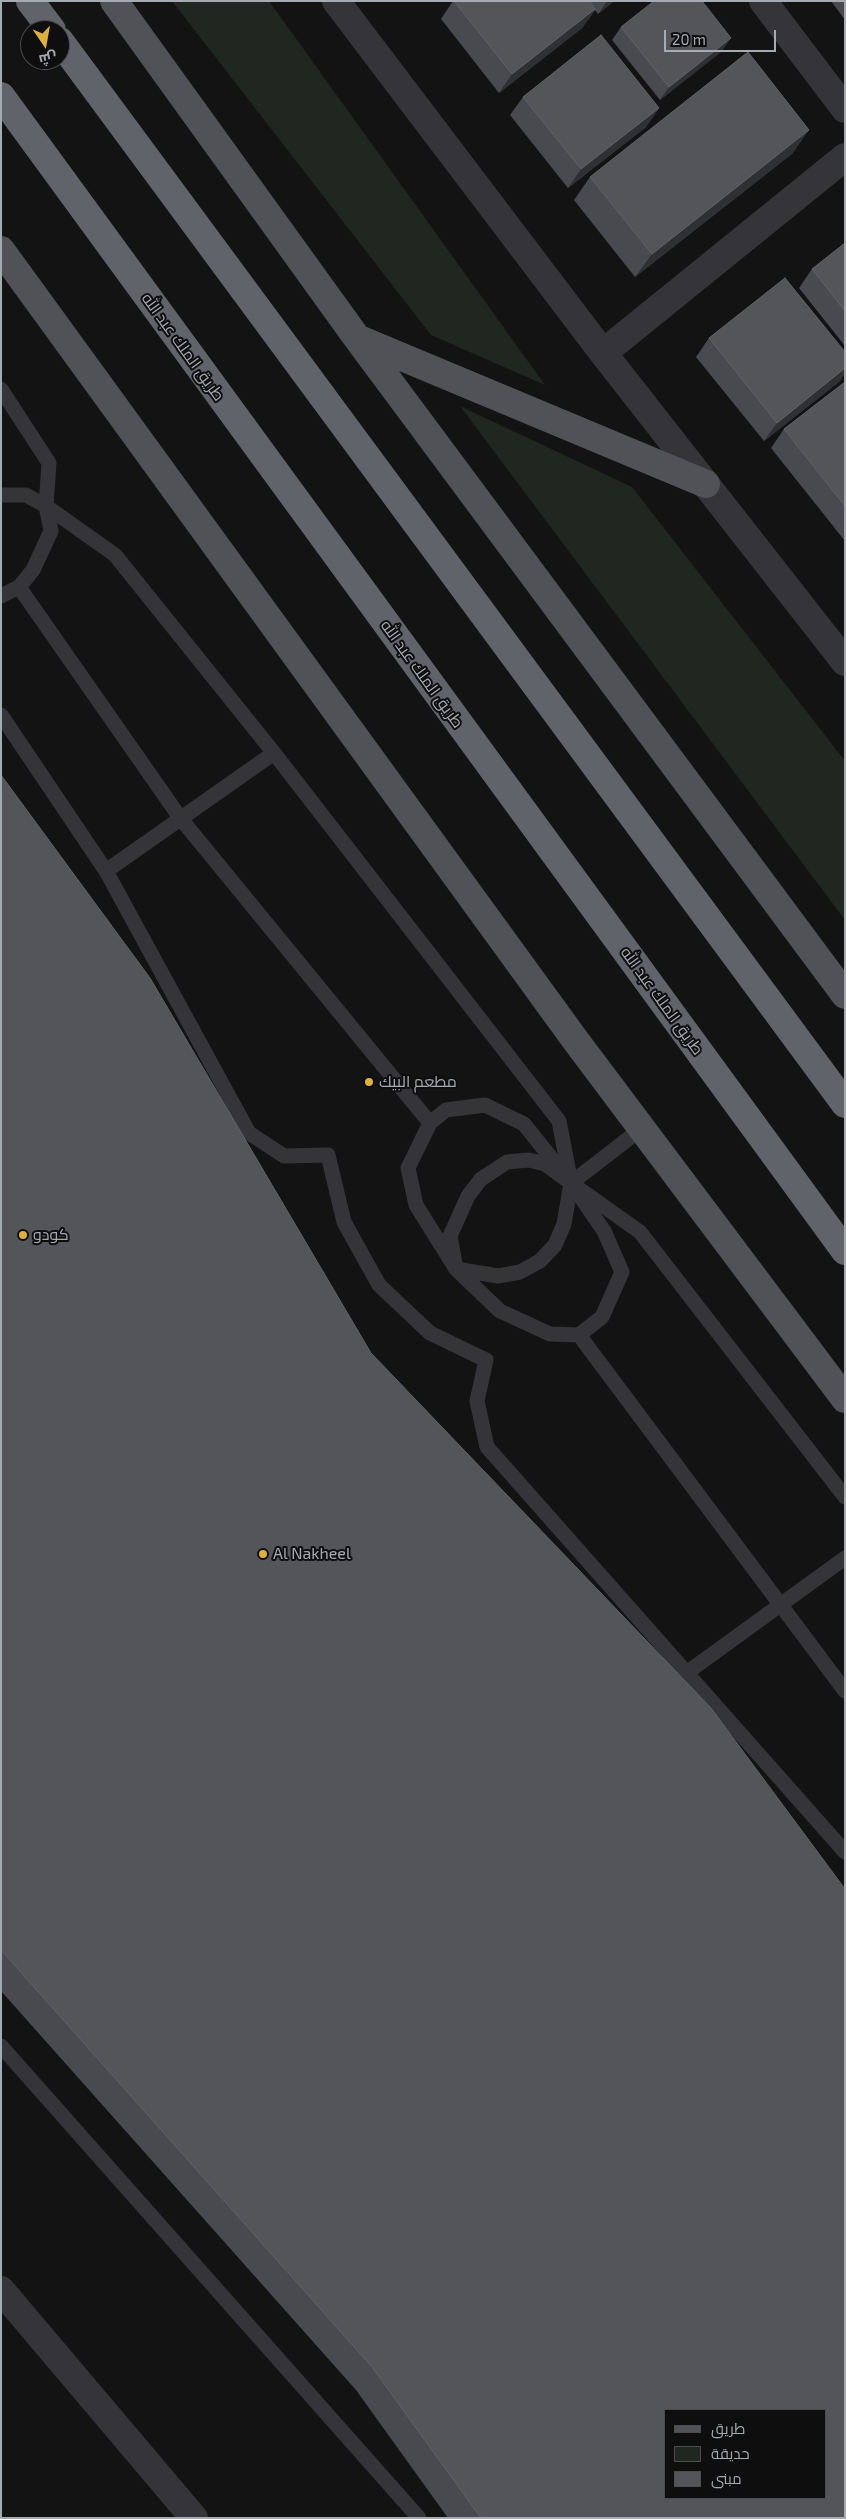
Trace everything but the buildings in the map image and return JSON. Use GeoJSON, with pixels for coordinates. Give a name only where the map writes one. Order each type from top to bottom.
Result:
{"type":"FeatureCollection","features":[{"type":"Feature","properties":{"kind":"highway"},"geometry":{"type":"LineString","coordinates":[[30,1],[44,20]]}},
{"type":"Feature","properties":{"kind":"highway"},"geometry":{"type":"LineString","coordinates":[[70,55],[845,1104]]}},
{"type":"Feature","properties":{"kind":"highway","name":"طريق الملك عبد الله"},"geometry":{"type":"LineString","coordinates":[[1,96],[845,1251]]}},
{"type":"Feature","properties":{"kind":"main road"},"geometry":{"type":"LineString","coordinates":[[114,1],[358,338],[845,995]]}},
{"type":"Feature","properties":{"kind":"main road"},"geometry":{"type":"LineString","coordinates":[[1,250],[641,1129],[845,1399]]}},
{"type":"Feature","properties":{"kind":"main road"},"geometry":{"type":"LineString","coordinates":[[358,338],[706,484]]}},
{"type":"Feature","properties":{"kind":"street"},"geometry":{"type":"LineString","coordinates":[[336,1],[604,354],[845,662]]}},
{"type":"Feature","properties":{"kind":"street"},"geometry":{"type":"LineString","coordinates":[[763,1],[845,109]]}},
{"type":"Feature","properties":{"kind":"street"},"geometry":{"type":"LineString","coordinates":[[604,354],[845,157]]}},
{"type":"Feature","properties":{"kind":"street"},"geometry":{"type":"LineString","coordinates":[[7,2308],[194,2518]]}},
{"type":"Feature","properties":{"kind":"lane"},"geometry":{"type":"LineString","coordinates":[[1,389],[49,463],[46,506],[51,531],[33,570],[18,586],[1,596]]}},
{"type":"Feature","properties":{"kind":"lane"},"geometry":{"type":"LineString","coordinates":[[1,496],[26,494],[115,555],[274,753],[559,1121],[571,1183],[564,1224],[555,1245],[540,1261],[520,1272],[498,1276],[456,1268]]}},
{"type":"Feature","properties":{"kind":"lane"},"geometry":{"type":"LineString","coordinates":[[18,586],[181,819],[430,1123]]}},
{"type":"Feature","properties":{"kind":"lane"},"geometry":{"type":"LineString","coordinates":[[1,715],[106,871],[249,1133],[284,1156],[328,1155],[344,1222],[379,1286],[430,1332],[486,1360],[477,1401],[487,1447],[685,1674],[845,1852]]}},
{"type":"Feature","properties":{"kind":"lane"},"geometry":{"type":"LineString","coordinates":[[106,871],[274,753]]}},
{"type":"Feature","properties":{"kind":"lane"},"geometry":{"type":"LineString","coordinates":[[485,1105],[524,1124],[571,1183],[604,1231],[622,1272],[602,1318],[578,1335],[550,1334],[500,1311],[456,1268],[416,1204],[408,1168],[430,1123],[446,1110],[485,1105]]}},
{"type":"Feature","properties":{"kind":"lane"},"geometry":{"type":"LineString","coordinates":[[571,1183],[641,1129]]}},
{"type":"Feature","properties":{"kind":"lane"},"geometry":{"type":"LineString","coordinates":[[456,1268],[450,1236],[464,1203],[480,1179],[507,1162],[529,1160],[546,1164],[640,1232],[845,1497]]}},
{"type":"Feature","properties":{"kind":"lane"},"geometry":{"type":"LineString","coordinates":[[578,1335],[845,1691]]}},
{"type":"Feature","properties":{"kind":"lane"},"geometry":{"type":"LineString","coordinates":[[685,1674],[845,1558]]}},
{"type":"Feature","properties":{"kind":"lane"},"geometry":{"type":"LineString","coordinates":[[1,2046],[419,2518]]}},
{"type":"Feature","properties":{"kind":"green space"},"geometry":{"type":"Polygon","coordinates":[[[172,1],[269,1],[545,385],[431,335],[172,1]]]}},
{"type":"Feature","properties":{"kind":"green space"},"geometry":{"type":"Polygon","coordinates":[[[460,406],[632,487],[845,761],[845,920],[460,406]]]}},
{"type":"Feature","properties":{"kind":"place","name":"مطعم البيك"},"geometry":{"type":"Point","coordinates":[369,1082]}},
{"type":"Feature","properties":{"kind":"place","name":"كودو"},"geometry":{"type":"Point","coordinates":[23,1235]}},
{"type":"Feature","properties":{"kind":"place","name":"Al Nakheel"},"geometry":{"type":"Point","coordinates":[263,1554]}}]}
